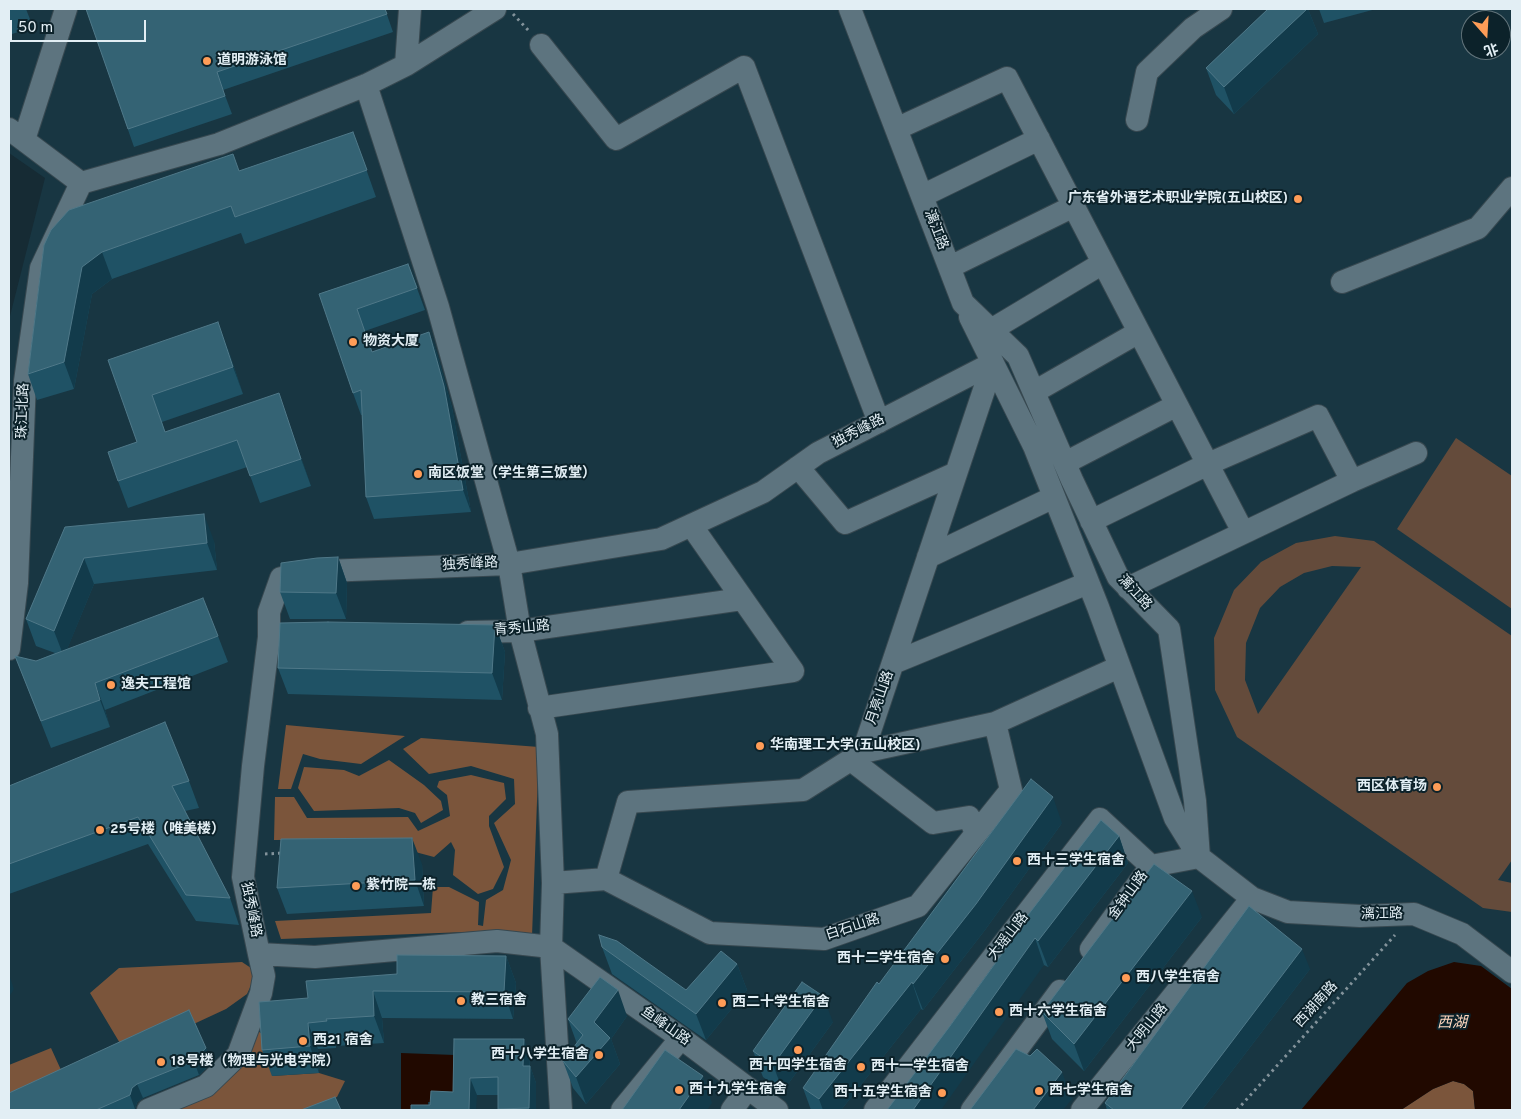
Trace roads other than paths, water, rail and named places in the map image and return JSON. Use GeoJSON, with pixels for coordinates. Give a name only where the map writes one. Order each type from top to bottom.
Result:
{"type":"FeatureCollection","features":[{"type":"Feature","properties":{"kind":"street"},"geometry":{"type":"LineString","coordinates":[[66,9],[16,134],[81,183],[219,144],[366,85],[406,65],[495,9]]}},
{"type":"Feature","properties":{"kind":"street"},"geometry":{"type":"LineString","coordinates":[[406,65],[410,9]]}},
{"type":"Feature","properties":{"kind":"street","name":"漓江路"},"geometry":{"type":"LineString","coordinates":[[850,9],[963,303],[1018,356],[1118,578],[1169,629],[1195,801],[1199,857],[1252,898],[1288,912],[1360,916],[1414,914],[1462,934],[1512,972]]}},
{"type":"Feature","properties":{"kind":"street"},"geometry":{"type":"LineString","coordinates":[[1137,120],[1147,72],[1193,28],[1222,9]]}},
{"type":"Feature","properties":{"kind":"street"},"geometry":{"type":"LineString","coordinates":[[541,45],[616,139],[744,67],[879,422]]}},
{"type":"Feature","properties":{"kind":"street"},"geometry":{"type":"LineString","coordinates":[[896,129],[1007,78],[1243,532]]}},
{"type":"Feature","properties":{"kind":"street"},"geometry":{"type":"LineString","coordinates":[[366,85],[438,307],[509,564],[520,631],[546,734],[553,883],[551,948],[561,1110]]}},
{"type":"Feature","properties":{"kind":"street"},"geometry":{"type":"LineString","coordinates":[[922,196],[1039,140]]}},
{"type":"Feature","properties":{"kind":"street","name":"珠江北路"},"geometry":{"type":"LineString","coordinates":[[9,649],[17,583],[24,380],[41,268],[81,183]]}},
{"type":"Feature","properties":{"kind":"street"},"geometry":{"type":"LineString","coordinates":[[1342,282],[1478,228],[1512,188]]}},
{"type":"Feature","properties":{"kind":"street"},"geometry":{"type":"LineString","coordinates":[[950,267],[1074,206]]}},
{"type":"Feature","properties":{"kind":"street"},"geometry":{"type":"LineString","coordinates":[[991,330],[1103,263]]}},
{"type":"Feature","properties":{"kind":"street"},"geometry":{"type":"LineString","coordinates":[[963,303],[1034,446],[1088,583],[1175,818],[1199,857]]}},
{"type":"Feature","properties":{"kind":"street"},"geometry":{"type":"LineString","coordinates":[[1034,392],[1139,332]]}},
{"type":"Feature","properties":{"kind":"street","name":"独秀峰路"},"geometry":{"type":"LineString","coordinates":[[148,1110],[206,1086],[238,1055],[261,993],[264,976],[244,877],[245,854],[278,637],[269,612],[281,578],[325,571],[509,564],[661,539],[764,492],[818,453],[993,363]]}},
{"type":"Feature","properties":{"kind":"street","name":"月亮山路"},"geometry":{"type":"LineString","coordinates":[[857,756],[893,662],[993,363]]}},
{"type":"Feature","properties":{"kind":"street"},"geometry":{"type":"LineString","coordinates":[[1065,463],[1177,405]]}},
{"type":"Feature","properties":{"kind":"street"},"geometry":{"type":"LineString","coordinates":[[1091,521],[1208,464],[1318,416],[1352,481]]}},
{"type":"Feature","properties":{"kind":"street"},"geometry":{"type":"LineString","coordinates":[[1128,588],[1243,532],[1416,453]]}},
{"type":"Feature","properties":{"kind":"street"},"geometry":{"type":"LineString","coordinates":[[798,467],[845,523],[956,473]]}},
{"type":"Feature","properties":{"kind":"street"},"geometry":{"type":"LineString","coordinates":[[928,557],[1054,497]]}},
{"type":"Feature","properties":{"kind":"street"},"geometry":{"type":"LineString","coordinates":[[539,708],[793,671],[691,525]]}},
{"type":"Feature","properties":{"kind":"street"},"geometry":{"type":"LineString","coordinates":[[893,662],[1088,583]]}},
{"type":"Feature","properties":{"kind":"street","name":"青秀山路"},"geometry":{"type":"LineString","coordinates":[[452,633],[520,631],[742,599]]}},
{"type":"Feature","properties":{"kind":"street"},"geometry":{"type":"LineString","coordinates":[[553,883],[606,879],[628,802],[803,790],[857,756],[995,723],[1119,667]]}},
{"type":"Feature","properties":{"kind":"street","name":"白石山路"},"geometry":{"type":"LineString","coordinates":[[606,879],[710,933],[824,940],[918,906],[1011,790],[995,723]]}},
{"type":"Feature","properties":{"kind":"street"},"geometry":{"type":"LineString","coordinates":[[857,756],[933,823],[969,817],[976,833]]}},
{"type":"Feature","properties":{"kind":"street","name":"大瑶山路"},"geometry":{"type":"LineString","coordinates":[[875,1110],[1100,819],[1151,866]]}},
{"type":"Feature","properties":{"kind":"street","name":"金钟山路"},"geometry":{"type":"LineString","coordinates":[[972,1110],[1151,866],[1199,857]]}},
{"type":"Feature","properties":{"kind":"street","name":"大明山路"},"geometry":{"type":"LineString","coordinates":[[1082,1110],[1252,898]]}},
{"type":"Feature","properties":{"kind":"street"},"geometry":{"type":"LineString","coordinates":[[259,954],[315,957],[497,941],[551,948]]}},
{"type":"Feature","properties":{"kind":"street","name":"鱼峰山路"},"geometry":{"type":"LineString","coordinates":[[551,948],[681,1038],[777,1110]]}},
{"type":"Feature","properties":{"kind":"street"},"geometry":{"type":"LineString","coordinates":[[622,1110],[681,1038]]}},
{"type":"Feature","properties":{"kind":"street"},"geometry":{"type":"LineString","coordinates":[[732,1110],[748,1088]]}},
{"type":"Feature","properties":{"kind":"water","name":"西湖"},"geometry":{"type":"Polygon","coordinates":[[[1454,962],[1481,966],[1512,989],[1512,1110],[1475,1110],[1473,1091],[1464,1084],[1453,1081],[1433,1089],[1401,1110],[1301,1110],[1407,983],[1428,971],[1454,962]]]}},
{"type":"Feature","properties":{"kind":"water"},"geometry":{"type":"Polygon","coordinates":[[[401,1053],[455,1055],[453,1102],[428,1102],[428,1110],[401,1110],[401,1053]]]}},
{"type":"Feature","properties":{"kind":"place","name":"道明游泳馆"},"geometry":{"type":"Point","coordinates":[207,61]}},
{"type":"Feature","properties":{"kind":"place","name":"广东省外语艺术职业学院(五山校区)"},"geometry":{"type":"Point","coordinates":[1298,199]}},
{"type":"Feature","properties":{"kind":"place","name":"物资大厦"},"geometry":{"type":"Point","coordinates":[353,342]}},
{"type":"Feature","properties":{"kind":"place","name":"南区饭堂（学生第三饭堂）"},"geometry":{"type":"Point","coordinates":[418,474]}},
{"type":"Feature","properties":{"kind":"place","name":"逸夫工程馆"},"geometry":{"type":"Point","coordinates":[111,685]}},
{"type":"Feature","properties":{"kind":"place","name":"华南理工大学(五山校区)"},"geometry":{"type":"Point","coordinates":[760,746]}},
{"type":"Feature","properties":{"kind":"place","name":"西区体育场"},"geometry":{"type":"Point","coordinates":[1437,787]}},
{"type":"Feature","properties":{"kind":"place","name":"25号楼（唯美楼）"},"geometry":{"type":"Point","coordinates":[100,830]}},
{"type":"Feature","properties":{"kind":"place","name":"西十三学生宿舍"},"geometry":{"type":"Point","coordinates":[1017,861]}},
{"type":"Feature","properties":{"kind":"place","name":"紫竹院一栋"},"geometry":{"type":"Point","coordinates":[356,886]}},
{"type":"Feature","properties":{"kind":"place","name":"西十二学生宿舍"},"geometry":{"type":"Point","coordinates":[945,959]}},
{"type":"Feature","properties":{"kind":"place","name":"西八学生宿舍"},"geometry":{"type":"Point","coordinates":[1126,978]}},
{"type":"Feature","properties":{"kind":"place","name":"教三宿舍"},"geometry":{"type":"Point","coordinates":[461,1001]}},
{"type":"Feature","properties":{"kind":"place","name":"西二十学生宿舍"},"geometry":{"type":"Point","coordinates":[722,1003]}},
{"type":"Feature","properties":{"kind":"place","name":"西十六学生宿舍"},"geometry":{"type":"Point","coordinates":[999,1012]}},
{"type":"Feature","properties":{"kind":"place","name":"西21 宿舍"},"geometry":{"type":"Point","coordinates":[303,1041]}},
{"type":"Feature","properties":{"kind":"place","name":"西十四学生宿舍"},"geometry":{"type":"Point","coordinates":[798,1050]}},
{"type":"Feature","properties":{"kind":"place","name":"西十八学生宿舍"},"geometry":{"type":"Point","coordinates":[599,1055]}},
{"type":"Feature","properties":{"kind":"place","name":"18号楼（物理与光电学院）"},"geometry":{"type":"Point","coordinates":[161,1062]}},
{"type":"Feature","properties":{"kind":"place","name":"西十一学生宿舍"},"geometry":{"type":"Point","coordinates":[861,1067]}},
{"type":"Feature","properties":{"kind":"place","name":"西十九学生宿舍"},"geometry":{"type":"Point","coordinates":[679,1090]}},
{"type":"Feature","properties":{"kind":"place","name":"西七学生宿舍"},"geometry":{"type":"Point","coordinates":[1039,1091]}},
{"type":"Feature","properties":{"kind":"place","name":"西十五学生宿舍"},"geometry":{"type":"Point","coordinates":[942,1093]}}]}
